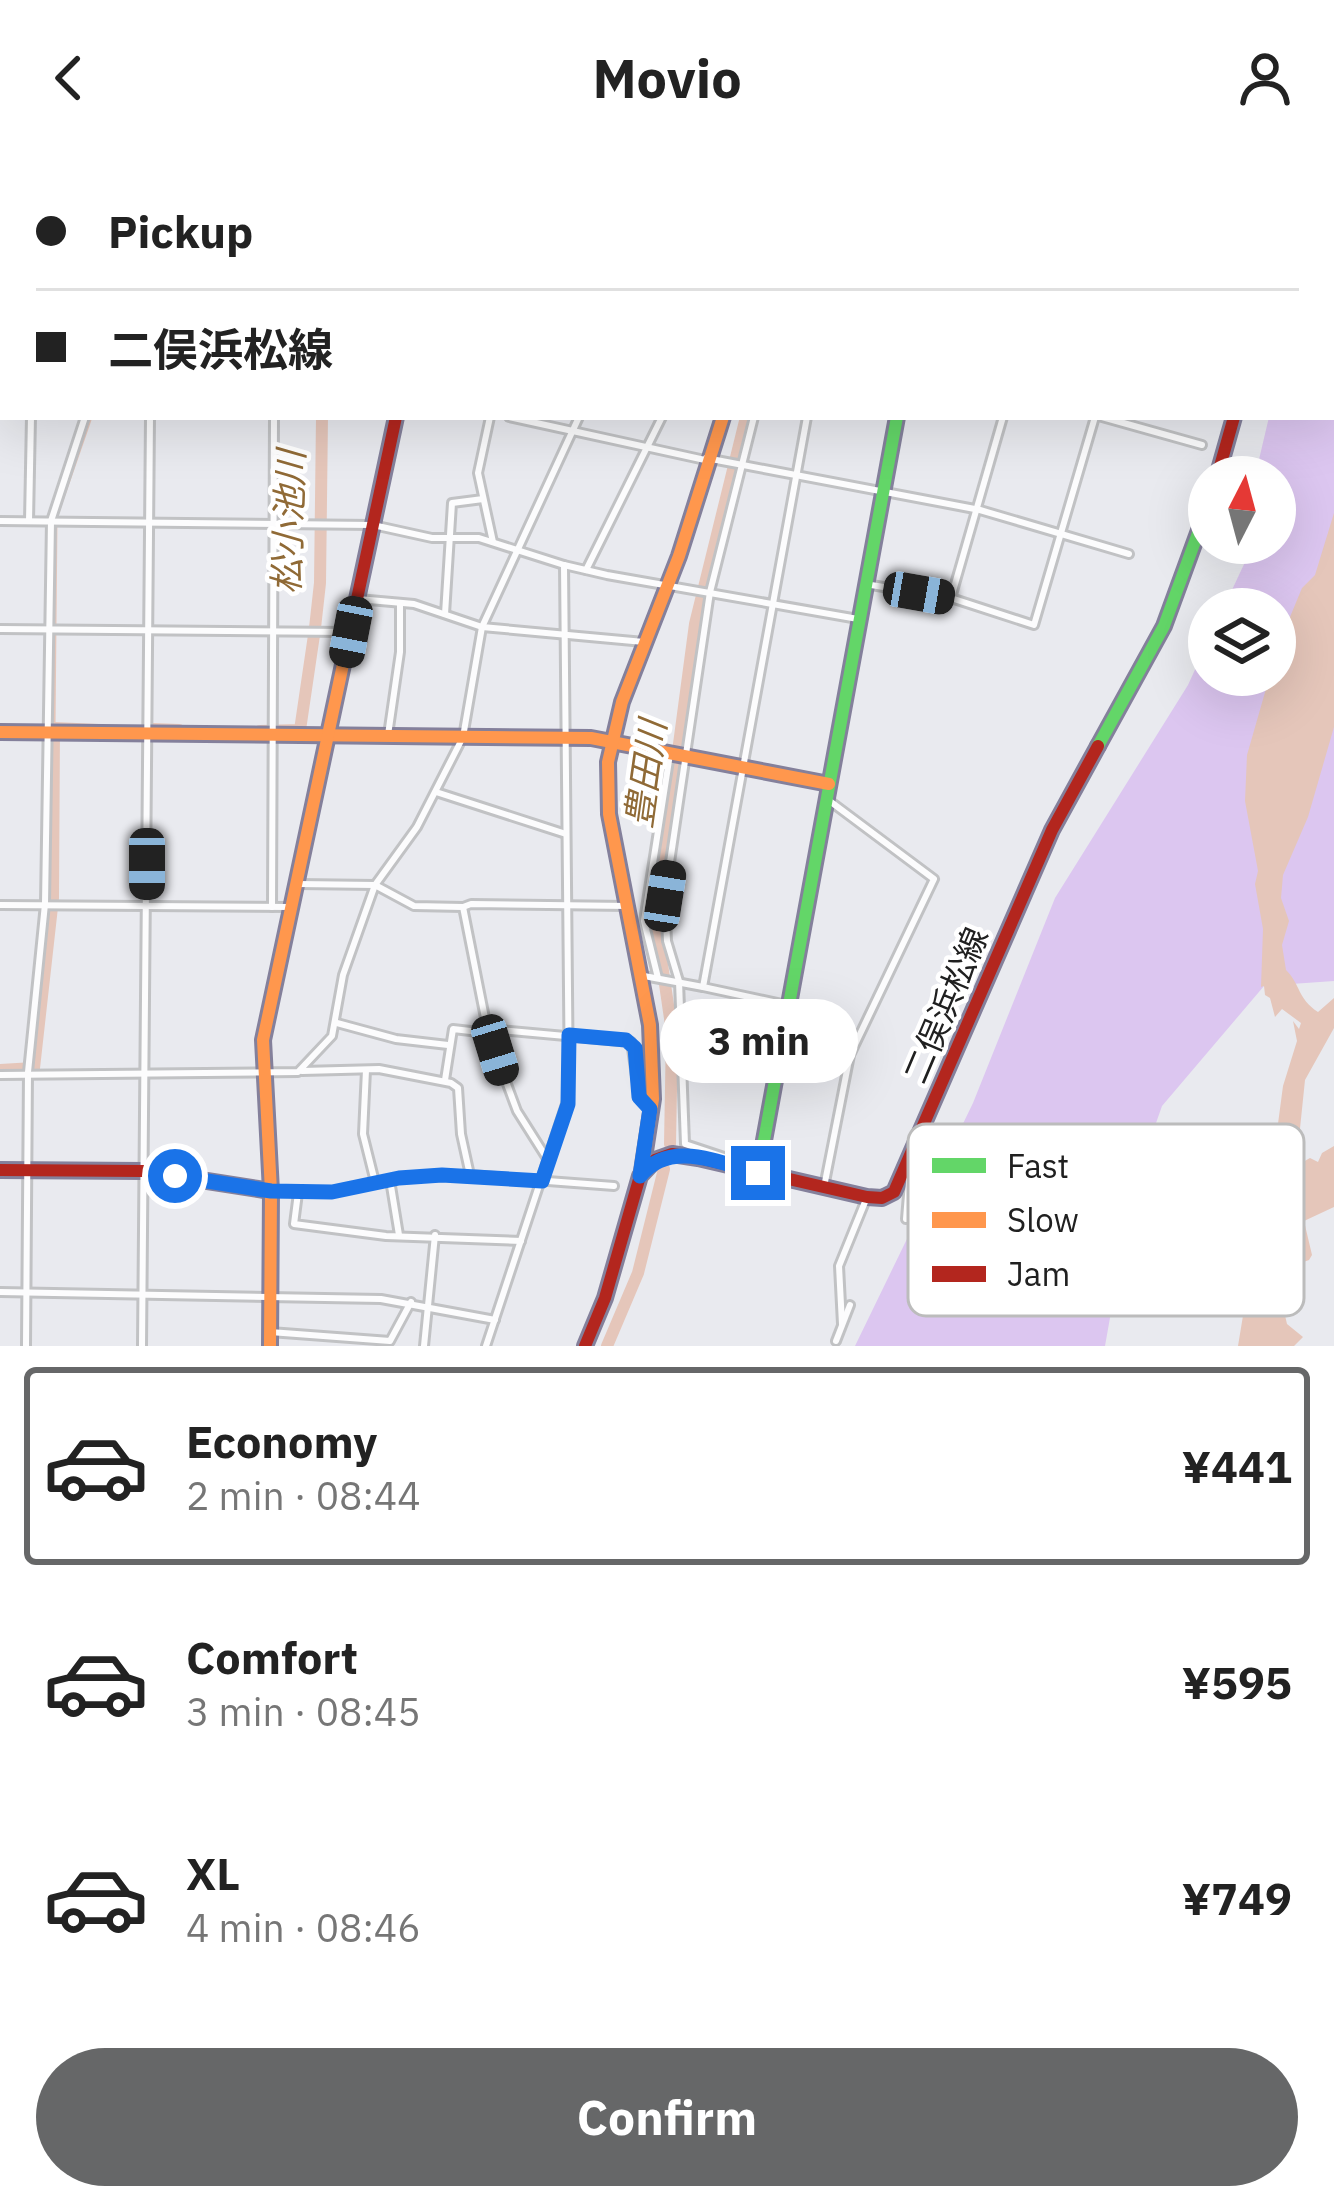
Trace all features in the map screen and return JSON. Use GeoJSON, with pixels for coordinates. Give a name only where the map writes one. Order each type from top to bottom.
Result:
{"type":"FeatureCollection","features":[{"type":"Feature","properties":{"kind":"street"},"geometry":{"type":"LineString","coordinates":[[29,521],[31,420]]}},
{"type":"Feature","properties":{"kind":"street"},"geometry":{"type":"LineString","coordinates":[[26,1346],[29,1070],[45,905],[54,522],[84,420]]}},
{"type":"Feature","properties":{"kind":"street"},"geometry":{"type":"LineString","coordinates":[[142,1346],[150,420]]}},
{"type":"Feature","properties":{"kind":"street"},"geometry":{"type":"LineString","coordinates":[[272,907],[274,420]]}},
{"type":"Feature","properties":{"kind":"street"},"geometry":{"type":"LineString","coordinates":[[395,420],[263,1040],[271,1191],[270,1339],[390,1340],[411,1302]]}},
{"type":"Feature","properties":{"kind":"street"},"geometry":{"type":"LineString","coordinates":[[489,420],[478,473],[493,542]]}},
{"type":"Feature","properties":{"kind":"street"},"geometry":{"type":"LineString","coordinates":[[524,420],[976,510],[1129,554]]}},
{"type":"Feature","properties":{"kind":"street"},"geometry":{"type":"LineString","coordinates":[[298,1072],[332,1036],[344,975],[375,885],[404,849],[463,737],[482,627],[578,420]]}},
{"type":"Feature","properties":{"kind":"street"},"geometry":{"type":"LineString","coordinates":[[586,570],[661,420]]}},
{"type":"Feature","properties":{"kind":"street"},"geometry":{"type":"LineString","coordinates":[[654,978],[628,906],[608,810],[607,775],[612,742],[644,642],[722,420]]}},
{"type":"Feature","properties":{"kind":"street"},"geometry":{"type":"LineString","coordinates":[[585,1346],[605,1298],[640,1176],[650,1109],[654,978],[644,921],[710,592],[753,420]]}},
{"type":"Feature","properties":{"kind":"street"},"geometry":{"type":"LineString","coordinates":[[703,987],[806,420]]}},
{"type":"Feature","properties":{"kind":"street"},"geometry":{"type":"LineString","coordinates":[[758,1173],[896,420]]}},
{"type":"Feature","properties":{"kind":"street"},"geometry":{"type":"LineString","coordinates":[[951,598],[1003,420]]}},
{"type":"Feature","properties":{"kind":"street"},"geometry":{"type":"LineString","coordinates":[[865,584],[951,598],[1034,625],[1098,420]]}},
{"type":"Feature","properties":{"kind":"street"},"geometry":{"type":"LineString","coordinates":[[1110,420],[1202,445]]}},
{"type":"Feature","properties":{"kind":"street"},"geometry":{"type":"LineString","coordinates":[[1223,456],[1233,420]]}},
{"type":"Feature","properties":{"kind":"street"},"geometry":{"type":"LineString","coordinates":[[446,614],[452,502],[483,499]]}},
{"type":"Feature","properties":{"kind":"street"},"geometry":{"type":"LineString","coordinates":[[0,521],[373,525],[479,538],[564,566],[859,619]]}},
{"type":"Feature","properties":{"kind":"street","name":"二俣浜松線"},"geometry":{"type":"LineString","coordinates":[[923,1124],[1052,830],[1164,626],[1190,564]]}},
{"type":"Feature","properties":{"kind":"street"},"geometry":{"type":"LineString","coordinates":[[486,1346],[568,1104],[564,566]]}},
{"type":"Feature","properties":{"kind":"street"},"geometry":{"type":"LineString","coordinates":[[358,599],[400,603],[482,627],[644,642]]}},
{"type":"Feature","properties":{"kind":"street"},"geometry":{"type":"LineString","coordinates":[[388,736],[400,652],[400,603]]}},
{"type":"Feature","properties":{"kind":"street"},"geometry":{"type":"LineString","coordinates":[[0,629],[351,632]]}},
{"type":"Feature","properties":{"kind":"street"},"geometry":{"type":"LineString","coordinates":[[0,732],[565,737],[743,768],[828,792],[934,879],[850,1055],[824,1187]]}},
{"type":"Feature","properties":{"kind":"street"},"geometry":{"type":"LineString","coordinates":[[679,755],[663,919],[677,981],[685,1144],[724,1157],[729,1165]]}},
{"type":"Feature","properties":{"kind":"street"},"geometry":{"type":"LineString","coordinates":[[436,792],[566,834]]}},
{"type":"Feature","properties":{"kind":"street"},"geometry":{"type":"LineString","coordinates":[[298,884],[375,885],[414,906],[628,906]]}},
{"type":"Feature","properties":{"kind":"street"},"geometry":{"type":"LineString","coordinates":[[0,905],[294,907]]}},
{"type":"Feature","properties":{"kind":"street"},"geometry":{"type":"LineString","coordinates":[[463,907],[488,1033],[517,1111],[548,1160]]}},
{"type":"Feature","properties":{"kind":"street"},"geometry":{"type":"LineString","coordinates":[[654,978],[787,1005]]}},
{"type":"Feature","properties":{"kind":"street"},"geometry":{"type":"LineString","coordinates":[[338,1023],[396,1039],[448,1045]]}},
{"type":"Feature","properties":{"kind":"street"},"geometry":{"type":"LineString","coordinates":[[445,1080],[453,1029],[631,1042],[639,1097],[650,1109]]}},
{"type":"Feature","properties":{"kind":"street"},"geometry":{"type":"LineString","coordinates":[[0,1075],[29,1070],[145,1074],[366,1070],[445,1080],[458,1088],[460,1134],[470,1174]]}},
{"type":"Feature","properties":{"kind":"street"},"geometry":{"type":"LineString","coordinates":[[366,1070],[363,1134],[375,1182]]}},
{"type":"Feature","properties":{"kind":"street"},"geometry":{"type":"LineString","coordinates":[[640,1176],[656,1160],[672,1154],[867,1197],[839,1266],[842,1324]]}},
{"type":"Feature","properties":{"kind":"street","name":"二俣浜松線"},"geometry":{"type":"LineString","coordinates":[[867,1197],[883,1198],[894,1192],[908,1159]]}},
{"type":"Feature","properties":{"kind":"street"},"geometry":{"type":"LineString","coordinates":[[0,1169],[143,1171],[298,1192],[345,1191],[375,1182],[470,1174],[614,1186]]}},
{"type":"Feature","properties":{"kind":"street"},"geometry":{"type":"LineString","coordinates":[[390,1180],[399,1235]]}},
{"type":"Feature","properties":{"kind":"street"},"geometry":{"type":"LineString","coordinates":[[906,1219],[908,1186]]}},
{"type":"Feature","properties":{"kind":"street"},"geometry":{"type":"LineString","coordinates":[[298,1192],[294,1224],[521,1241]]}},
{"type":"Feature","properties":{"kind":"street"},"geometry":{"type":"LineString","coordinates":[[424,1346],[435,1235]]}},
{"type":"Feature","properties":{"kind":"street"},"geometry":{"type":"LineString","coordinates":[[0,1292],[411,1302],[495,1320]]}},
{"type":"Feature","properties":{"kind":"street"},"geometry":{"type":"LineString","coordinates":[[836,1341],[850,1305]]}},
{"type":"Feature","properties":{"kind":"shaded area"},"geometry":{"type":"Polygon","coordinates":[[[1268,420],[1334,420],[1334,981],[1264,986],[1162,1106],[1156,1124],[963,1124],[1055,898],[1188,685],[1188,696],[1296,696],[1296,588],[1233,588],[1244,564],[1296,564],[1296,456],[1260,456],[1268,420]]]}},
{"type":"Feature","properties":{"kind":"shaded area"},"geometry":{"type":"Polygon","coordinates":[[[1334,513],[1334,727],[1308,817],[1283,875],[1281,898],[1289,921],[1282,945],[1286,970],[1318,1012],[1334,998],[1334,1028],[1305,1080],[1300,1124],[1278,1124],[1297,1041],[1293,1021],[1299,1029],[1301,1023],[1282,1009],[1275,1017],[1261,987],[1263,929],[1245,801],[1247,755],[1264,696],[1296,696],[1296,602],[1315,575],[1334,513]]]}},
{"type":"Feature","properties":{"kind":"shaded area"},"geometry":{"type":"Polygon","coordinates":[[[1334,1146],[1334,1207],[1304,1221],[1304,1161],[1310,1158],[1318,1162],[1334,1146]]]}},
{"type":"Feature","properties":{"kind":"shaded area"},"geometry":{"type":"Polygon","coordinates":[[[1304,1221],[1312,1255],[1304,1262],[1304,1221]]]}},
{"type":"Feature","properties":{"kind":"shaded area"},"geometry":{"type":"Polygon","coordinates":[[[908,1237],[908,1316],[1110,1316],[1105,1346],[855,1346],[908,1237]]]}},
{"type":"Feature","properties":{"kind":"shaded area"},"geometry":{"type":"Polygon","coordinates":[[[1243,1316],[1285,1316],[1287,1324],[1303,1337],[1294,1346],[1238,1346],[1243,1316]]]}},
{"type":"Feature","properties":{"kind":"waterway"},"geometry":{"type":"LineString","coordinates":[[54,728],[56,518],[90,420]]}},
{"type":"Feature","properties":{"kind":"waterway","name":"松小池川"},"geometry":{"type":"LineString","coordinates":[[315,628],[322,420]]}},
{"type":"Feature","properties":{"kind":"waterway","name":"豊田川"},"geometry":{"type":"LineString","coordinates":[[670,1144],[672,1032],[657,930],[659,894],[695,624],[745,420]]}},
{"type":"Feature","properties":{"kind":"waterway","name":"松小池川"},"geometry":{"type":"LineString","coordinates":[[260,731],[300,730],[314,635]]}},
{"type":"Feature","properties":{"kind":"waterway","name":"松小池川"},"geometry":{"type":"LineString","coordinates":[[0,1070],[34,1068],[53,898],[54,728],[98,730]]}},
{"type":"Feature","properties":{"kind":"waterway","name":"松小池川"},"geometry":{"type":"LineString","coordinates":[[153,729],[179,730]]}},
{"type":"Feature","properties":{"kind":"waterway","name":"豊田川"},"geometry":{"type":"LineString","coordinates":[[607,1346],[638,1273],[664,1169]]}},
{"type":"Feature","properties":{"kind":"traffic: fast"},"geometry":{"type":"LineString","coordinates":[[758,1173],[896,420]]}},
{"type":"Feature","properties":{"kind":"traffic: fast"},"geometry":{"type":"LineString","coordinates":[[1098,746],[1164,626],[1188,560]]}},
{"type":"Feature","properties":{"kind":"traffic: slow"},"geometry":{"type":"LineString","coordinates":[[642,1171],[653,1099],[650,1025],[609,814],[608,762],[622,702],[679,556],[722,420]]}},
{"type":"Feature","properties":{"kind":"traffic: slow"},"geometry":{"type":"LineString","coordinates":[[270,1346],[271,1191],[263,1040],[351,627]]}},
{"type":"Feature","properties":{"kind":"traffic: slow"},"geometry":{"type":"LineString","coordinates":[[0,732],[591,738],[829,784]]}},
{"type":"Feature","properties":{"kind":"traffic: jam"},"geometry":{"type":"LineString","coordinates":[[351,627],[395,420]]}},
{"type":"Feature","properties":{"kind":"traffic: jam"},"geometry":{"type":"LineString","coordinates":[[1223,456],[1233,420]]}},
{"type":"Feature","properties":{"kind":"traffic: jam"},"geometry":{"type":"LineString","coordinates":[[924,1124],[1052,830],[1098,746]]}},
{"type":"Feature","properties":{"kind":"traffic: jam"},"geometry":{"type":"LineString","coordinates":[[585,1346],[605,1298],[640,1176],[655,1160],[672,1154],[698,1158],[882,1198],[894,1192],[908,1160]]}},
{"type":"Feature","properties":{"kind":"traffic: jam"},"geometry":{"type":"LineString","coordinates":[[0,1170],[143,1171],[271,1191]]}},
{"type":"Feature","properties":{"kind":"route"},"geometry":{"type":"LineString","coordinates":[[175,1176],[271,1191],[332,1192],[399,1178],[442,1175],[542,1181],[568,1104],[569,1035],[626,1040],[635,1048],[639,1097],[650,1109],[640,1176],[656,1160],[672,1154],[758,1173]]}}]}
